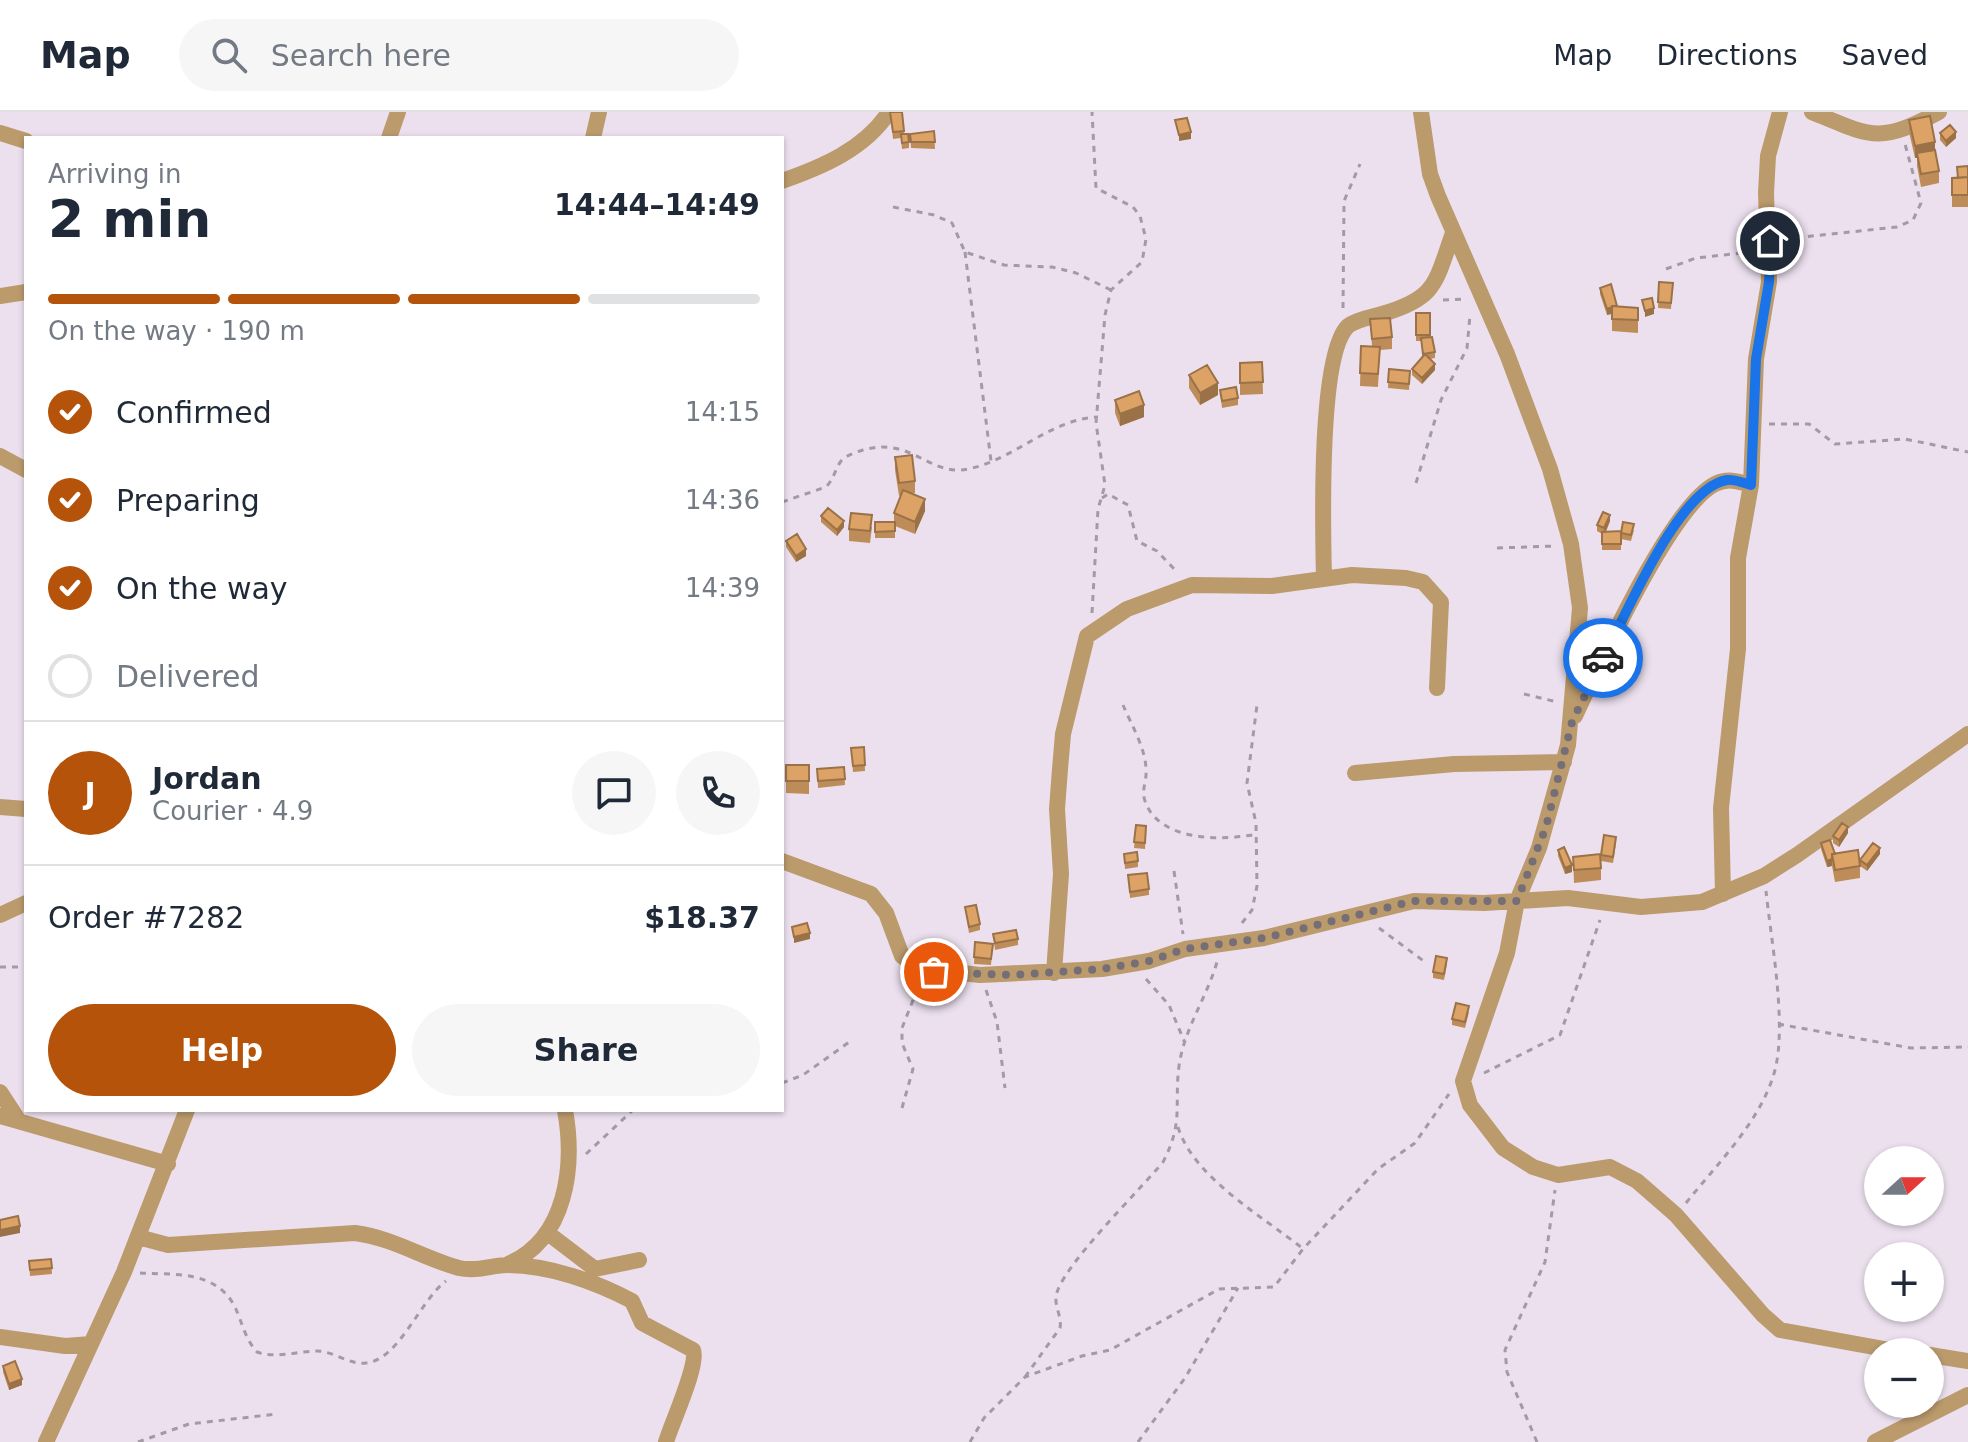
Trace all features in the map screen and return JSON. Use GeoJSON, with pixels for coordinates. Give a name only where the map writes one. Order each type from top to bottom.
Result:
{"type":"FeatureCollection","features":[{"type":"Feature","properties":{"kind":"street"},"geometry":{"type":"LineString","coordinates":[[593,136],[599,112]]}},
{"type":"Feature","properties":{"kind":"street"},"geometry":{"type":"LineString","coordinates":[[784,180],[849,150],[869,137],[889,112]]}},
{"type":"Feature","properties":{"kind":"street"},"geometry":{"type":"LineString","coordinates":[[1421,112],[1430,174],[1535,427],[1571,544],[1580,620],[1572,722],[1564,762],[1539,848],[1517,901],[1507,953],[1464,1086],[1470,1105],[1503,1148],[1533,1167],[1558,1175],[1600,1166],[1623,1171],[1676,1215],[1763,1315],[1780,1330],[1864,1345]]}},
{"type":"Feature","properties":{"kind":"street"},"geometry":{"type":"LineString","coordinates":[[1723,894],[1721,808],[1738,649],[1738,558],[1751,485],[1756,359],[1769,282],[1768,156],[1780,112]]}},
{"type":"Feature","properties":{"kind":"street"},"geometry":{"type":"LineString","coordinates":[[1812,112],[1857,132],[1877,136],[1900,131],[1939,112]]}},
{"type":"Feature","properties":{"kind":"street"},"geometry":{"type":"LineString","coordinates":[[390,136],[396,113]]}},
{"type":"Feature","properties":{"kind":"street"},"geometry":{"type":"LineString","coordinates":[[0,133],[24,140]]}},
{"type":"Feature","properties":{"kind":"street"},"geometry":{"type":"LineString","coordinates":[[1324,579],[1324,461],[1332,372],[1346,328],[1419,301],[1434,286],[1453,233]]}},
{"type":"Feature","properties":{"kind":"street"},"geometry":{"type":"LineString","coordinates":[[0,296],[24,292]]}},
{"type":"Feature","properties":{"kind":"street"},"geometry":{"type":"LineString","coordinates":[[0,456],[24,469]]}},
{"type":"Feature","properties":{"kind":"street"},"geometry":{"type":"LineString","coordinates":[[1572,722],[1674,527],[1695,499],[1713,485],[1729,479],[1751,485]]}},
{"type":"Feature","properties":{"kind":"street"},"geometry":{"type":"LineString","coordinates":[[1054,973],[1061,874],[1057,809],[1063,734],[1087,636],[1127,609],[1192,585],[1262,586],[1352,575],[1406,578],[1423,582],[1441,602],[1437,688]]}},
{"type":"Feature","properties":{"kind":"street"},"geometry":{"type":"LineString","coordinates":[[784,862],[871,894],[886,913],[902,956],[908,963],[926,971],[980,975],[1054,973],[1129,965],[1185,949],[1221,946],[1414,901],[1603,900],[1641,907],[1681,906],[1723,894],[1764,876],[1842,820],[1887,794],[1912,771],[1968,734]]}},
{"type":"Feature","properties":{"kind":"street"},"geometry":{"type":"LineString","coordinates":[[1355,773],[1454,764],[1564,762]]}},
{"type":"Feature","properties":{"kind":"street"},"geometry":{"type":"LineString","coordinates":[[0,807],[24,809]]}},
{"type":"Feature","properties":{"kind":"street"},"geometry":{"type":"LineString","coordinates":[[0,915],[24,904]]}},
{"type":"Feature","properties":{"kind":"street"},"geometry":{"type":"LineString","coordinates":[[0,1092],[19,1121]]}},
{"type":"Feature","properties":{"kind":"street"},"geometry":{"type":"LineString","coordinates":[[46,1442],[124,1272],[186,1112]]}},
{"type":"Feature","properties":{"kind":"street"},"geometry":{"type":"LineString","coordinates":[[506,1265],[533,1250],[549,1234],[568,1174],[571,1145],[565,1112]]}},
{"type":"Feature","properties":{"kind":"street"},"geometry":{"type":"LineString","coordinates":[[0,1116],[168,1164]]}},
{"type":"Feature","properties":{"kind":"street"},"geometry":{"type":"LineString","coordinates":[[138,1237],[168,1245],[355,1233],[382,1236],[469,1270],[506,1265],[561,1273],[626,1297],[635,1304],[642,1323],[693,1350],[695,1368],[681,1393],[666,1442]]}},
{"type":"Feature","properties":{"kind":"street"},"geometry":{"type":"LineString","coordinates":[[549,1234],[595,1269],[639,1260]]}},
{"type":"Feature","properties":{"kind":"street"},"geometry":{"type":"LineString","coordinates":[[0,1337],[65,1346],[91,1344]]}},
{"type":"Feature","properties":{"kind":"street"},"geometry":{"type":"LineString","coordinates":[[1944,1357],[1968,1361]]}},
{"type":"Feature","properties":{"kind":"street"},"geometry":{"type":"LineString","coordinates":[[1875,1442],[1968,1395]]}},
{"type":"Feature","properties":{"kind":"path"},"geometry":{"type":"LineString","coordinates":[[1087,636],[1093,609],[1105,471],[1097,434],[1111,290],[1142,262],[1146,239],[1140,216],[1133,207],[1096,188],[1092,112]]}},
{"type":"Feature","properties":{"kind":"path"},"geometry":{"type":"LineString","coordinates":[[1666,269],[1696,258],[1744,255],[1770,241],[1897,227],[1913,220],[1921,203],[1900,131]]}},
{"type":"Feature","properties":{"kind":"path"},"geometry":{"type":"LineString","coordinates":[[1346,328],[1343,299],[1344,201],[1360,164]]}},
{"type":"Feature","properties":{"kind":"path"},"geometry":{"type":"LineString","coordinates":[[893,207],[934,215],[952,223],[965,252],[991,461]]}},
{"type":"Feature","properties":{"kind":"path"},"geometry":{"type":"LineString","coordinates":[[965,252],[1004,265],[1064,270],[1111,290]]}},
{"type":"Feature","properties":{"kind":"path"},"geometry":{"type":"LineString","coordinates":[[1416,483],[1441,400],[1467,348],[1471,299],[1419,301]]}},
{"type":"Feature","properties":{"kind":"path"},"geometry":{"type":"LineString","coordinates":[[784,501],[826,487],[845,457],[880,446],[907,449],[952,471],[991,461],[1078,418],[1098,417]]}},
{"type":"Feature","properties":{"kind":"path"},"geometry":{"type":"LineString","coordinates":[[1753,426],[1801,422],[1835,444],[1905,439],[1968,452]]}},
{"type":"Feature","properties":{"kind":"path"},"geometry":{"type":"LineString","coordinates":[[1102,498],[1108,494],[1128,505],[1137,541],[1157,551],[1192,585]]}},
{"type":"Feature","properties":{"kind":"path"},"geometry":{"type":"LineString","coordinates":[[1497,548],[1571,544]]}},
{"type":"Feature","properties":{"kind":"path"},"geometry":{"type":"LineString","coordinates":[[1524,694],[1572,705]]}},
{"type":"Feature","properties":{"kind":"path"},"geometry":{"type":"LineString","coordinates":[[1123,705],[1146,767],[1145,802],[1157,818],[1188,834],[1229,840],[1257,834]]}},
{"type":"Feature","properties":{"kind":"path"},"geometry":{"type":"LineString","coordinates":[[1257,705],[1247,783],[1257,834],[1256,899],[1246,918],[1221,946],[1185,1043],[1179,1066],[1178,1127],[1184,1145],[1203,1169],[1303,1249]]}},
{"type":"Feature","properties":{"kind":"path"},"geometry":{"type":"LineString","coordinates":[[1174,871],[1185,949]]}},
{"type":"Feature","properties":{"kind":"path"},"geometry":{"type":"LineString","coordinates":[[1676,1215],[1760,1105],[1775,1070],[1778,1024],[1764,876]]}},
{"type":"Feature","properties":{"kind":"path"},"geometry":{"type":"LineString","coordinates":[[1025,1377],[1082,1356],[1110,1350],[1219,1289],[1274,1287],[1303,1249],[1378,1169],[1415,1143],[1442,1101],[1494,1065],[1560,1035],[1600,922],[1603,900]]}},
{"type":"Feature","properties":{"kind":"path"},"geometry":{"type":"LineString","coordinates":[[1358,915],[1425,962]]}},
{"type":"Feature","properties":{"kind":"path"},"geometry":{"type":"LineString","coordinates":[[1129,965],[1162,995],[1176,1018],[1185,1043]]}},
{"type":"Feature","properties":{"kind":"path"},"geometry":{"type":"LineString","coordinates":[[0,967],[24,967]]}},
{"type":"Feature","properties":{"kind":"path"},"geometry":{"type":"LineString","coordinates":[[902,1108],[913,1069],[902,1043],[902,1028],[926,971]]}},
{"type":"Feature","properties":{"kind":"path"},"geometry":{"type":"LineString","coordinates":[[980,975],[997,1022],[1005,1088]]}},
{"type":"Feature","properties":{"kind":"path"},"geometry":{"type":"LineString","coordinates":[[1778,1024],[1911,1048],[1968,1047]]}},
{"type":"Feature","properties":{"kind":"path"},"geometry":{"type":"LineString","coordinates":[[784,1082],[803,1075],[852,1040]]}},
{"type":"Feature","properties":{"kind":"path"},"geometry":{"type":"LineString","coordinates":[[568,1174],[631,1112]]}},
{"type":"Feature","properties":{"kind":"path"},"geometry":{"type":"LineString","coordinates":[[970,1442],[984,1418],[1025,1377],[1060,1328],[1055,1298],[1059,1287],[1080,1256],[1163,1162],[1178,1127]]}},
{"type":"Feature","properties":{"kind":"path"},"geometry":{"type":"LineString","coordinates":[[1537,1442],[1507,1372],[1505,1350],[1545,1262],[1558,1175]]}},
{"type":"Feature","properties":{"kind":"path"},"geometry":{"type":"LineString","coordinates":[[124,1272],[208,1279],[228,1295],[252,1347],[262,1354],[320,1351],[364,1364],[375,1361],[393,1347],[438,1287],[469,1270]]}},
{"type":"Feature","properties":{"kind":"path"},"geometry":{"type":"LineString","coordinates":[[1138,1442],[1185,1378],[1238,1286]]}},
{"type":"Feature","properties":{"kind":"path"},"geometry":{"type":"LineString","coordinates":[[138,1442],[189,1424],[277,1414]]}},
{"type":"Feature","properties":{"kind":"building"},"geometry":{"type":"Polygon","coordinates":[[[890,112],[902,112],[904,131],[893,132],[890,112]]]}},
{"type":"Feature","properties":{"kind":"building"},"geometry":{"type":"Polygon","coordinates":[[[1930,116],[1935,142],[1915,146],[1909,120],[1930,116]]]}},
{"type":"Feature","properties":{"kind":"building"},"geometry":{"type":"Polygon","coordinates":[[[1187,118],[1191,132],[1179,135],[1175,120],[1187,118]]]}},
{"type":"Feature","properties":{"kind":"building"},"geometry":{"type":"Polygon","coordinates":[[[1950,125],[1956,132],[1946,141],[1940,133],[1950,125]]]}},
{"type":"Feature","properties":{"kind":"building"},"geometry":{"type":"Polygon","coordinates":[[[934,131],[935,142],[911,142],[910,134],[934,131]]]}},
{"type":"Feature","properties":{"kind":"building"},"geometry":{"type":"Polygon","coordinates":[[[901,134],[908,134],[909,142],[902,143],[901,134]]]}},
{"type":"Feature","properties":{"kind":"building"},"geometry":{"type":"Polygon","coordinates":[[[1935,150],[1939,171],[1921,174],[1917,153],[1935,150]]]}},
{"type":"Feature","properties":{"kind":"building"},"geometry":{"type":"Polygon","coordinates":[[[1968,166],[1968,177],[1958,178],[1957,167],[1968,166]]]}},
{"type":"Feature","properties":{"kind":"building"},"geometry":{"type":"Polygon","coordinates":[[[1968,177],[1968,195],[1952,195],[1952,178],[1968,177]]]}},
{"type":"Feature","properties":{"kind":"building"},"geometry":{"type":"Polygon","coordinates":[[[1659,282],[1673,283],[1671,303],[1658,302],[1659,282]]]}},
{"type":"Feature","properties":{"kind":"building"},"geometry":{"type":"Polygon","coordinates":[[[1611,284],[1617,306],[1607,309],[1600,288],[1611,284]]]}},
{"type":"Feature","properties":{"kind":"building"},"geometry":{"type":"Polygon","coordinates":[[[1652,298],[1654,308],[1645,311],[1642,300],[1652,298]]]}},
{"type":"Feature","properties":{"kind":"building"},"geometry":{"type":"Polygon","coordinates":[[[1612,306],[1638,308],[1638,320],[1612,319],[1612,306]]]}},
{"type":"Feature","properties":{"kind":"building"},"geometry":{"type":"Polygon","coordinates":[[[1416,313],[1430,313],[1430,335],[1416,335],[1416,313]]]}},
{"type":"Feature","properties":{"kind":"building"},"geometry":{"type":"Polygon","coordinates":[[[1390,318],[1392,337],[1372,339],[1370,319],[1390,318]]]}},
{"type":"Feature","properties":{"kind":"building"},"geometry":{"type":"Polygon","coordinates":[[[1432,337],[1435,352],[1423,354],[1421,338],[1432,337]]]}},
{"type":"Feature","properties":{"kind":"building"},"geometry":{"type":"Polygon","coordinates":[[[1361,346],[1380,347],[1378,374],[1360,373],[1361,346]]]}},
{"type":"Feature","properties":{"kind":"building"},"geometry":{"type":"Polygon","coordinates":[[[1425,354],[1435,364],[1422,378],[1412,369],[1425,354]]]}},
{"type":"Feature","properties":{"kind":"building"},"geometry":{"type":"Polygon","coordinates":[[[1262,362],[1263,382],[1240,383],[1240,363],[1262,362]]]}},
{"type":"Feature","properties":{"kind":"building"},"geometry":{"type":"Polygon","coordinates":[[[1207,365],[1218,383],[1200,393],[1189,375],[1207,365]]]}},
{"type":"Feature","properties":{"kind":"building"},"geometry":{"type":"Polygon","coordinates":[[[1389,369],[1410,371],[1409,384],[1388,382],[1389,369]]]}},
{"type":"Feature","properties":{"kind":"building"},"geometry":{"type":"Polygon","coordinates":[[[1236,387],[1238,398],[1222,401],[1220,390],[1236,387]]]}},
{"type":"Feature","properties":{"kind":"building"},"geometry":{"type":"Polygon","coordinates":[[[1139,391],[1144,405],[1120,414],[1115,400],[1139,391]]]}},
{"type":"Feature","properties":{"kind":"building"},"geometry":{"type":"Polygon","coordinates":[[[912,455],[915,481],[899,483],[895,457],[912,455]]]}},
{"type":"Feature","properties":{"kind":"building"},"geometry":{"type":"Polygon","coordinates":[[[903,490],[925,499],[915,522],[894,513],[903,490]]]}},
{"type":"Feature","properties":{"kind":"building"},"geometry":{"type":"Polygon","coordinates":[[[828,508],[844,521],[837,530],[821,516],[828,508]]]}},
{"type":"Feature","properties":{"kind":"building"},"geometry":{"type":"Polygon","coordinates":[[[1603,512],[1610,515],[1604,528],[1597,525],[1603,512]]]}},
{"type":"Feature","properties":{"kind":"building"},"geometry":{"type":"Polygon","coordinates":[[[851,513],[872,515],[870,531],[849,529],[851,513]]]}},
{"type":"Feature","properties":{"kind":"building"},"geometry":{"type":"Polygon","coordinates":[[[875,522],[895,522],[895,531],[875,532],[875,522]]]}},
{"type":"Feature","properties":{"kind":"building"},"geometry":{"type":"Polygon","coordinates":[[[1623,522],[1634,524],[1631,535],[1621,533],[1623,522]]]}},
{"type":"Feature","properties":{"kind":"building"},"geometry":{"type":"Polygon","coordinates":[[[1621,531],[1621,544],[1602,544],[1602,532],[1621,531]]]}},
{"type":"Feature","properties":{"kind":"building"},"geometry":{"type":"Polygon","coordinates":[[[797,534],[806,549],[796,556],[786,541],[797,534]]]}},
{"type":"Feature","properties":{"kind":"building"},"geometry":{"type":"Polygon","coordinates":[[[864,747],[865,765],[853,766],[851,748],[864,747]]]}},
{"type":"Feature","properties":{"kind":"building"},"geometry":{"type":"Polygon","coordinates":[[[786,765],[809,765],[809,781],[786,781],[786,765]]]}},
{"type":"Feature","properties":{"kind":"building"},"geometry":{"type":"Polygon","coordinates":[[[844,767],[845,779],[818,781],[817,769],[844,767]]]}},
{"type":"Feature","properties":{"kind":"building"},"geometry":{"type":"Polygon","coordinates":[[[1842,823],[1848,827],[1839,840],[1833,836],[1842,823]]]}},
{"type":"Feature","properties":{"kind":"building"},"geometry":{"type":"Polygon","coordinates":[[[1136,825],[1146,826],[1145,843],[1134,842],[1136,825]]]}},
{"type":"Feature","properties":{"kind":"building"},"geometry":{"type":"Polygon","coordinates":[[[1604,835],[1616,837],[1613,857],[1601,855],[1604,835]]]}},
{"type":"Feature","properties":{"kind":"building"},"geometry":{"type":"Polygon","coordinates":[[[1830,840],[1835,854],[1827,861],[1821,843],[1830,840]]]}},
{"type":"Feature","properties":{"kind":"building"},"geometry":{"type":"Polygon","coordinates":[[[1873,843],[1880,848],[1867,865],[1860,860],[1873,843]]]}},
{"type":"Feature","properties":{"kind":"building"},"geometry":{"type":"Polygon","coordinates":[[[1564,847],[1572,865],[1565,868],[1558,850],[1564,847]]]}},
{"type":"Feature","properties":{"kind":"building"},"geometry":{"type":"Polygon","coordinates":[[[1858,850],[1860,866],[1835,870],[1832,854],[1858,850]]]}},
{"type":"Feature","properties":{"kind":"building"},"geometry":{"type":"Polygon","coordinates":[[[1137,852],[1138,861],[1125,863],[1124,854],[1137,852]]]}},
{"type":"Feature","properties":{"kind":"building"},"geometry":{"type":"Polygon","coordinates":[[[1600,854],[1601,868],[1574,870],[1573,857],[1600,854]]]}},
{"type":"Feature","properties":{"kind":"building"},"geometry":{"type":"Polygon","coordinates":[[[1147,873],[1149,889],[1130,892],[1128,875],[1147,873]]]}},
{"type":"Feature","properties":{"kind":"building"},"geometry":{"type":"Polygon","coordinates":[[[976,905],[980,924],[969,927],[965,907],[976,905]]]}},
{"type":"Feature","properties":{"kind":"building"},"geometry":{"type":"Polygon","coordinates":[[[807,923],[810,933],[794,937],[792,927],[807,923]]]}},
{"type":"Feature","properties":{"kind":"building"},"geometry":{"type":"Polygon","coordinates":[[[1016,930],[1018,939],[995,943],[993,934],[1016,930]]]}},
{"type":"Feature","properties":{"kind":"building"},"geometry":{"type":"Polygon","coordinates":[[[975,942],[993,944],[991,959],[974,957],[975,942]]]}},
{"type":"Feature","properties":{"kind":"building"},"geometry":{"type":"Polygon","coordinates":[[[1436,956],[1447,958],[1444,974],[1433,972],[1436,956]]]}},
{"type":"Feature","properties":{"kind":"building"},"geometry":{"type":"Polygon","coordinates":[[[1456,1003],[1469,1006],[1465,1022],[1452,1019],[1456,1003]]]}},
{"type":"Feature","properties":{"kind":"building"},"geometry":{"type":"Polygon","coordinates":[[[18,1216],[20,1226],[0,1230],[0,1220],[18,1216]]]}},
{"type":"Feature","properties":{"kind":"building"},"geometry":{"type":"Polygon","coordinates":[[[51,1259],[52,1268],[30,1270],[29,1261],[51,1259]]]}},
{"type":"Feature","properties":{"kind":"building"},"geometry":{"type":"Polygon","coordinates":[[[15,1361],[22,1379],[9,1384],[3,1366],[15,1361]]]}},
{"type":"Feature","properties":{"kind":"way so far"},"geometry":{"type":"LineString","coordinates":[[934,972],[1012,975],[1102,969],[1149,961],[1185,949],[1264,938],[1414,901],[1517,901],[1546,827],[1572,722],[1603,658]]}},
{"type":"Feature","properties":{"kind":"route"},"geometry":{"type":"LineString","coordinates":[[1603,658],[1653,560],[1695,499],[1713,485],[1729,479],[1751,485],[1756,359],[1769,282],[1770,241]]}}]}
